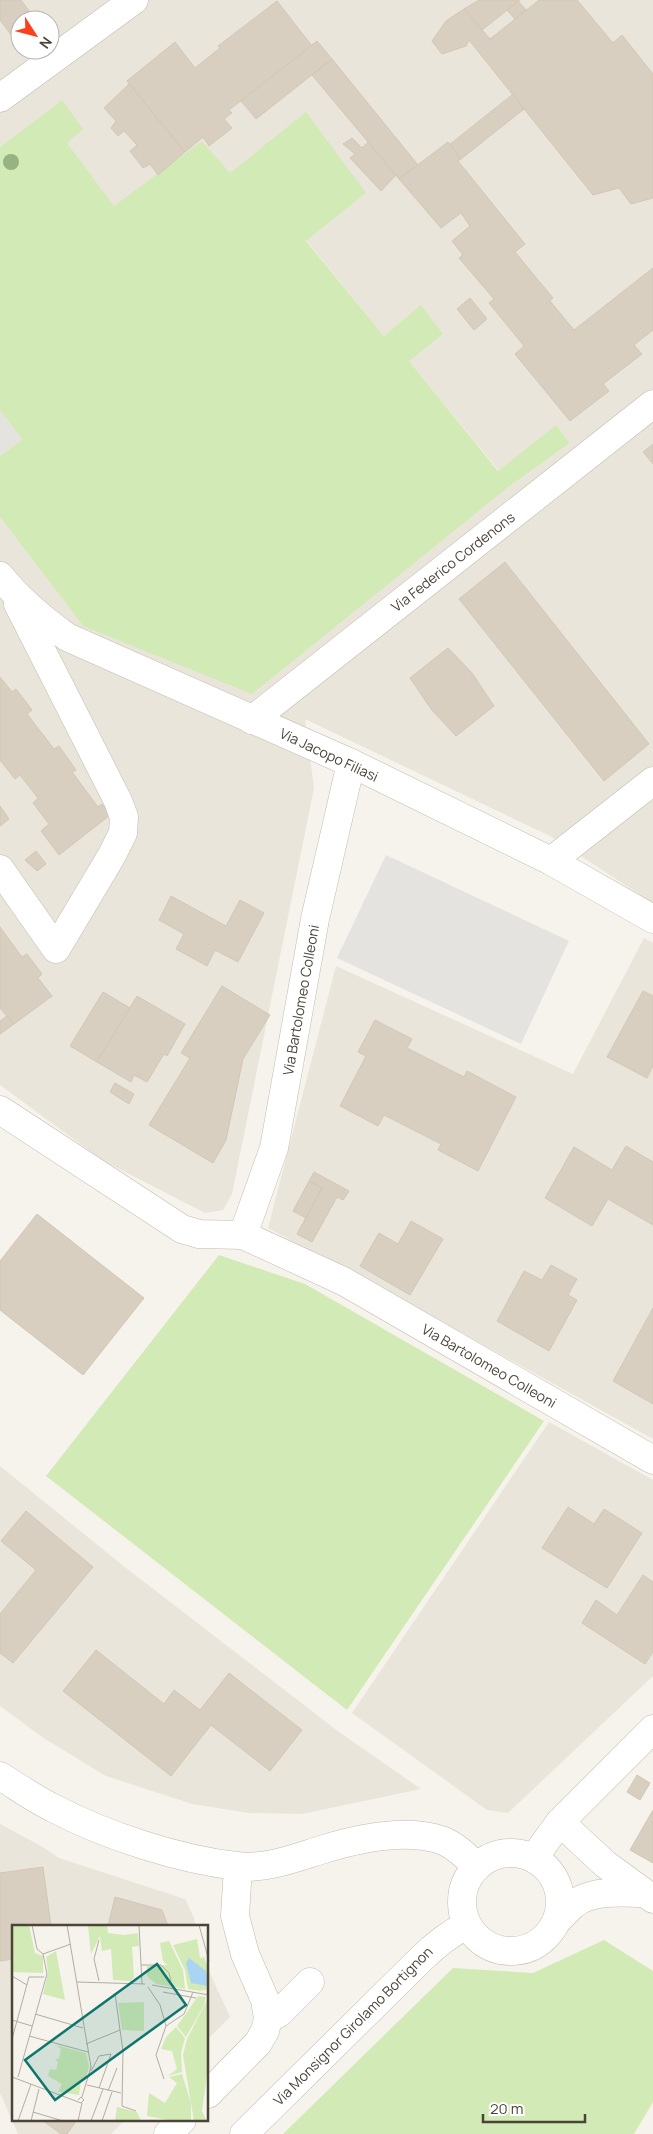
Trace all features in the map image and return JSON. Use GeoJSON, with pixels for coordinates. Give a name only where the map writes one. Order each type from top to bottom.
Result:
{"type":"FeatureCollection","features":[{"type":"Feature","properties":{"kind":"street"},"geometry":{"type":"LineString","coordinates":[[0,98],[134,0]]}},
{"type":"Feature","properties":{"kind":"street","name":"Via Federico Cordenons"},"geometry":{"type":"LineString","coordinates":[[252,720],[653,404]]}},
{"type":"Feature","properties":{"kind":"street","name":"Via Jacopo Filiasi"},"geometry":{"type":"LineString","coordinates":[[5,582],[47,622],[66,636],[351,763],[551,861],[653,919]]}},
{"type":"Feature","properties":{"kind":"street","name":"Via Jacopo Filiasi"},"geometry":{"type":"LineString","coordinates":[[0,869],[56,949],[112,855],[123,833],[124,817],[118,801],[5,582]]}},
{"type":"Feature","properties":{"kind":"street","name":"Via Bartolomeo Colleoni"},"geometry":{"type":"LineString","coordinates":[[243,1235],[274,1148],[315,919],[351,763]]}},
{"type":"Feature","properties":{"kind":"street"},"geometry":{"type":"LineString","coordinates":[[551,861],[653,780]]}},
{"type":"Feature","properties":{"kind":"street","name":"Via Bartolomeo Colleoni"},"geometry":{"type":"LineString","coordinates":[[0,1110],[182,1229],[198,1234],[243,1235],[343,1281],[653,1460]]}},
{"type":"Feature","properties":{"kind":"street"},"geometry":{"type":"LineString","coordinates":[[535,1859],[560,1822],[653,1729]]}},
{"type":"Feature","properties":{"kind":"street"},"geometry":{"type":"LineString","coordinates":[[0,1776],[79,1821],[146,1845],[198,1860],[238,1866],[270,1864],[337,1845],[401,1835],[441,1840],[464,1854],[477,1867]]}},
{"type":"Feature","properties":{"kind":"street"},"geometry":{"type":"LineString","coordinates":[[560,1822],[605,1864],[648,1896]]}},
{"type":"Feature","properties":{"kind":"street"},"geometry":{"type":"LineString","coordinates":[[556,1922],[560,1908],[560,1894],[555,1880],[546,1868],[535,1859],[523,1854],[499,1855],[477,1867],[469,1878],[464,1891],[462,1905],[467,1925],[482,1941],[495,1948],[509,1951],[524,1950],[537,1944],[574,1903],[589,1896],[608,1893],[648,1896]]}},
{"type":"Feature","properties":{"kind":"street"},"geometry":{"type":"LineString","coordinates":[[209,2093],[258,2043],[265,2032],[268,2019],[265,2000],[245,1954],[235,1916],[238,1866]]}},
{"type":"Feature","properties":{"kind":"street","name":"Via Monsignor Girolamo Bortignon"},"geometry":{"type":"LineString","coordinates":[[244,2134],[425,1954],[455,1931],[467,1925]]}},
{"type":"Feature","properties":{"kind":"street"},"geometry":{"type":"LineString","coordinates":[[268,2019],[279,2013],[310,1982]]}},
{"type":"Feature","properties":{"kind":"street"},"geometry":{"type":"LineString","coordinates":[[168,2134],[180,2122]]}},
{"type":"Feature","properties":{"kind":"shaded area"},"geometry":{"type":"Polygon","coordinates":[[[0,0],[653,0],[653,903],[550,836],[305,719],[314,788],[232,1194],[223,1210],[205,1213],[102,1160],[0,1085],[0,517],[83,626],[507,488],[570,443],[556,425],[499,471],[409,361],[421,306],[384,336],[306,240],[366,193],[230,174],[202,141],[114,207],[66,143],[62,100],[0,147],[0,0]]]}},
{"type":"Feature","properties":{"kind":"shaded area"},"geometry":{"type":"Polygon","coordinates":[[[0,411],[22,439],[0,456],[0,411]]]}},
{"type":"Feature","properties":{"kind":"shaded area"},"geometry":{"type":"Polygon","coordinates":[[[386,855],[569,941],[521,1044],[337,958],[386,855]]]}},
{"type":"Feature","properties":{"kind":"shaded area"},"geometry":{"type":"Polygon","coordinates":[[[644,938],[653,943],[653,1439],[268,1228],[336,966],[573,1074],[644,938]]]}},
{"type":"Feature","properties":{"kind":"shaded area"},"geometry":{"type":"Polygon","coordinates":[[[549,1422],[653,1480],[653,1676],[508,1813],[487,1810],[352,1713],[549,1422]]]}},
{"type":"Feature","properties":{"kind":"shaded area"},"geometry":{"type":"Polygon","coordinates":[[[0,1466],[126,1568],[339,1732],[421,1789],[302,1814],[249,1813],[192,1804],[106,1776],[45,1739],[0,1706],[0,1466]]]}},
{"type":"Feature","properties":{"kind":"shaded area"},"geometry":{"type":"Polygon","coordinates":[[[0,1824],[59,1858],[185,1899],[196,1925],[12,1925],[12,2120],[0,2093],[0,1824]]]}},
{"type":"Feature","properties":{"kind":"shaded area"},"geometry":{"type":"Polygon","coordinates":[[[209,1971],[230,2017],[209,2038],[209,1971]]]}},
{"type":"Feature","properties":{"kind":"shaded area"},"geometry":{"type":"Polygon","coordinates":[[[13,2122],[123,2122],[111,2134],[18,2134],[13,2122]]]}},
{"type":"Feature","properties":{"kind":"green space"},"geometry":{"type":"Polygon","coordinates":[[[62,100],[83,129],[67,143],[114,206],[202,141],[230,173],[306,112],[366,193],[306,241],[384,336],[421,305],[443,334],[409,361],[498,471],[556,425],[570,443],[507,488],[252,694],[83,626],[0,517],[0,456],[22,439],[0,411],[0,147],[62,100]]]}},
{"type":"Feature","properties":{"kind":"green space"},"geometry":{"type":"Polygon","coordinates":[[[219,1255],[305,1284],[544,1421],[347,1710],[46,1476],[219,1255]]]}},
{"type":"Feature","properties":{"kind":"green space"},"geometry":{"type":"Polygon","coordinates":[[[604,1940],[653,1971],[653,2102],[634,2134],[283,2134],[453,1968],[533,1973],[604,1940]]]}},
{"type":"Feature","properties":{"kind":"building"},"geometry":{"type":"Polygon","coordinates":[[[0,0],[21,0],[28,10],[10,10],[10,33],[0,20],[0,0]]]}},
{"type":"Feature","properties":{"kind":"building"},"geometry":{"type":"Polygon","coordinates":[[[479,0],[520,0],[482,30],[464,9],[479,0]]]}},
{"type":"Feature","properties":{"kind":"building"},"geometry":{"type":"Polygon","coordinates":[[[539,0],[577,0],[613,43],[622,35],[653,74],[653,198],[631,204],[619,188],[593,195],[469,40],[466,46],[442,54],[432,41],[446,21],[464,9],[490,39],[539,0]]]}},
{"type":"Feature","properties":{"kind":"building"},"geometry":{"type":"Polygon","coordinates":[[[277,1],[312,46],[229,110],[232,113],[224,119],[232,128],[209,146],[203,137],[185,152],[127,81],[175,42],[195,68],[220,48],[218,46],[277,1]]]}},
{"type":"Feature","properties":{"kind":"building"},"geometry":{"type":"Polygon","coordinates":[[[518,1],[526,10],[515,19],[507,10],[518,1]]]}},
{"type":"Feature","properties":{"kind":"building"},"geometry":{"type":"Polygon","coordinates":[[[317,41],[332,59],[256,119],[241,101],[317,41]]]}},
{"type":"Feature","properties":{"kind":"building"},"geometry":{"type":"Polygon","coordinates":[[[332,59],[418,165],[399,179],[312,75],[332,59]]]}},
{"type":"Feature","properties":{"kind":"building"},"geometry":{"type":"Polygon","coordinates":[[[129,84],[185,152],[158,175],[150,164],[143,168],[130,151],[137,145],[124,131],[118,136],[111,128],[116,121],[104,108],[129,84]]]}},
{"type":"Feature","properties":{"kind":"building"},"geometry":{"type":"Polygon","coordinates":[[[513,94],[524,109],[461,159],[449,145],[513,94]]]}},
{"type":"Feature","properties":{"kind":"building"},"geometry":{"type":"Polygon","coordinates":[[[352,138],[362,148],[368,142],[396,175],[381,191],[350,158],[355,154],[343,144],[352,138]]]}},
{"type":"Feature","properties":{"kind":"building"},"geometry":{"type":"Polygon","coordinates":[[[448,142],[461,159],[458,161],[525,244],[515,252],[553,298],[550,301],[574,330],[653,268],[653,330],[634,345],[642,354],[603,384],[609,391],[570,421],[515,354],[524,346],[489,303],[494,299],[459,258],[463,255],[452,241],[470,226],[461,213],[441,228],[399,179],[448,142]]]}},
{"type":"Feature","properties":{"kind":"building"},"geometry":{"type":"Polygon","coordinates":[[[470,298],[487,319],[474,330],[457,309],[470,298]]]}},
{"type":"Feature","properties":{"kind":"building"},"geometry":{"type":"Polygon","coordinates":[[[653,444],[653,464],[643,452],[653,444]]]}},
{"type":"Feature","properties":{"kind":"building"},"geometry":{"type":"Polygon","coordinates":[[[505,562],[649,744],[604,781],[459,599],[505,562]]]}},
{"type":"Feature","properties":{"kind":"building"},"geometry":{"type":"Polygon","coordinates":[[[448,648],[472,673],[494,706],[456,736],[431,709],[410,678],[448,648]]]}},
{"type":"Feature","properties":{"kind":"building"},"geometry":{"type":"Polygon","coordinates":[[[0,677],[12,692],[16,689],[32,710],[27,714],[54,749],[59,746],[76,770],[72,772],[98,807],[102,804],[110,815],[59,855],[41,831],[49,824],[33,803],[38,798],[20,775],[15,779],[0,760],[0,677]]]}},
{"type":"Feature","properties":{"kind":"building"},"geometry":{"type":"Polygon","coordinates":[[[0,806],[9,819],[0,826],[0,806]]]}},
{"type":"Feature","properties":{"kind":"building"},"geometry":{"type":"Polygon","coordinates":[[[36,851],[46,864],[37,871],[25,860],[36,851]]]}},
{"type":"Feature","properties":{"kind":"building"},"geometry":{"type":"Polygon","coordinates":[[[171,896],[226,926],[240,900],[264,913],[238,962],[215,950],[207,966],[176,949],[184,934],[159,920],[171,896]]]}},
{"type":"Feature","properties":{"kind":"building"},"geometry":{"type":"Polygon","coordinates":[[[0,927],[22,957],[27,954],[42,974],[38,978],[52,996],[14,1024],[0,1008],[0,927]]]}},
{"type":"Feature","properties":{"kind":"building"},"geometry":{"type":"Polygon","coordinates":[[[222,986],[270,1015],[243,1059],[226,1140],[213,1163],[149,1125],[190,1058],[181,1053],[222,986]]]}},
{"type":"Feature","properties":{"kind":"building"},"geometry":{"type":"Polygon","coordinates":[[[643,991],[653,996],[653,1066],[647,1078],[607,1057],[643,991]]]}},
{"type":"Feature","properties":{"kind":"building"},"geometry":{"type":"Polygon","coordinates":[[[103,992],[130,1008],[97,1062],[70,1046],[103,992]]]}},
{"type":"Feature","properties":{"kind":"building"},"geometry":{"type":"Polygon","coordinates":[[[137,996],[185,1024],[167,1056],[164,1054],[147,1082],[134,1075],[131,1082],[97,1062],[137,996]]]}},
{"type":"Feature","properties":{"kind":"building"},"geometry":{"type":"Polygon","coordinates":[[[7,1016],[14,1024],[0,1034],[0,1021],[7,1016]]]}},
{"type":"Feature","properties":{"kind":"building"},"geometry":{"type":"Polygon","coordinates":[[[375,1020],[412,1039],[407,1048],[464,1077],[467,1071],[516,1097],[478,1171],[438,1150],[441,1144],[384,1115],[378,1126],[340,1106],[366,1056],[358,1052],[375,1020]]]}},
{"type":"Feature","properties":{"kind":"building"},"geometry":{"type":"Polygon","coordinates":[[[115,1083],[134,1094],[129,1104],[110,1092],[115,1083]]]}},
{"type":"Feature","properties":{"kind":"building"},"geometry":{"type":"Polygon","coordinates":[[[626,1146],[653,1162],[653,1225],[608,1199],[592,1226],[545,1198],[574,1147],[612,1170],[626,1146]]]}},
{"type":"Feature","properties":{"kind":"building"},"geometry":{"type":"Polygon","coordinates":[[[314,1172],[349,1191],[343,1200],[337,1197],[312,1242],[297,1234],[322,1188],[309,1181],[314,1172]]]}},
{"type":"Feature","properties":{"kind":"building"},"geometry":{"type":"Polygon","coordinates":[[[309,1181],[322,1188],[306,1218],[293,1211],[309,1181]]]}},
{"type":"Feature","properties":{"kind":"building"},"geometry":{"type":"Polygon","coordinates":[[[37,1214],[144,1298],[83,1375],[0,1310],[0,1261],[37,1214]]]}},
{"type":"Feature","properties":{"kind":"building"},"geometry":{"type":"Polygon","coordinates":[[[411,1221],[443,1239],[410,1295],[360,1266],[379,1233],[398,1244],[411,1221]]]}},
{"type":"Feature","properties":{"kind":"building"},"geometry":{"type":"Polygon","coordinates":[[[551,1265],[577,1279],[568,1295],[577,1300],[549,1351],[497,1321],[524,1271],[542,1280],[551,1265]]]}},
{"type":"Feature","properties":{"kind":"building"},"geometry":{"type":"Polygon","coordinates":[[[653,1308],[653,1404],[613,1381],[653,1308]]]}},
{"type":"Feature","properties":{"kind":"building"},"geometry":{"type":"Polygon","coordinates":[[[568,1507],[594,1524],[604,1509],[642,1533],[607,1588],[542,1548],[568,1507]]]}},
{"type":"Feature","properties":{"kind":"building"},"geometry":{"type":"Polygon","coordinates":[[[26,1511],[93,1567],[13,1663],[0,1653],[0,1614],[36,1570],[1,1541],[26,1511]]]}},
{"type":"Feature","properties":{"kind":"building"},"geometry":{"type":"Polygon","coordinates":[[[643,1575],[653,1582],[653,1652],[645,1664],[582,1623],[596,1600],[617,1615],[643,1575]]]}},
{"type":"Feature","properties":{"kind":"building"},"geometry":{"type":"Polygon","coordinates":[[[96,1650],[164,1704],[174,1690],[200,1710],[229,1673],[302,1730],[270,1771],[211,1725],[171,1776],[63,1691],[96,1650]]]}},
{"type":"Feature","properties":{"kind":"building"},"geometry":{"type":"Polygon","coordinates":[[[637,1775],[650,1783],[640,1800],[627,1792],[637,1775]]]}},
{"type":"Feature","properties":{"kind":"building"},"geometry":{"type":"Polygon","coordinates":[[[653,1810],[653,1863],[630,1850],[653,1810]]]}},
{"type":"Feature","properties":{"kind":"building"},"geometry":{"type":"Polygon","coordinates":[[[43,1867],[51,1925],[12,1925],[12,1959],[0,1961],[0,1873],[43,1867]]]}},
{"type":"Feature","properties":{"kind":"building"},"geometry":{"type":"Polygon","coordinates":[[[115,1897],[162,1910],[168,1925],[108,1925],[115,1897]]]}},
{"type":"Feature","properties":{"kind":"building"},"geometry":{"type":"Polygon","coordinates":[[[45,2122],[76,2122],[67,2134],[61,2134],[45,2122]]]}}]}
